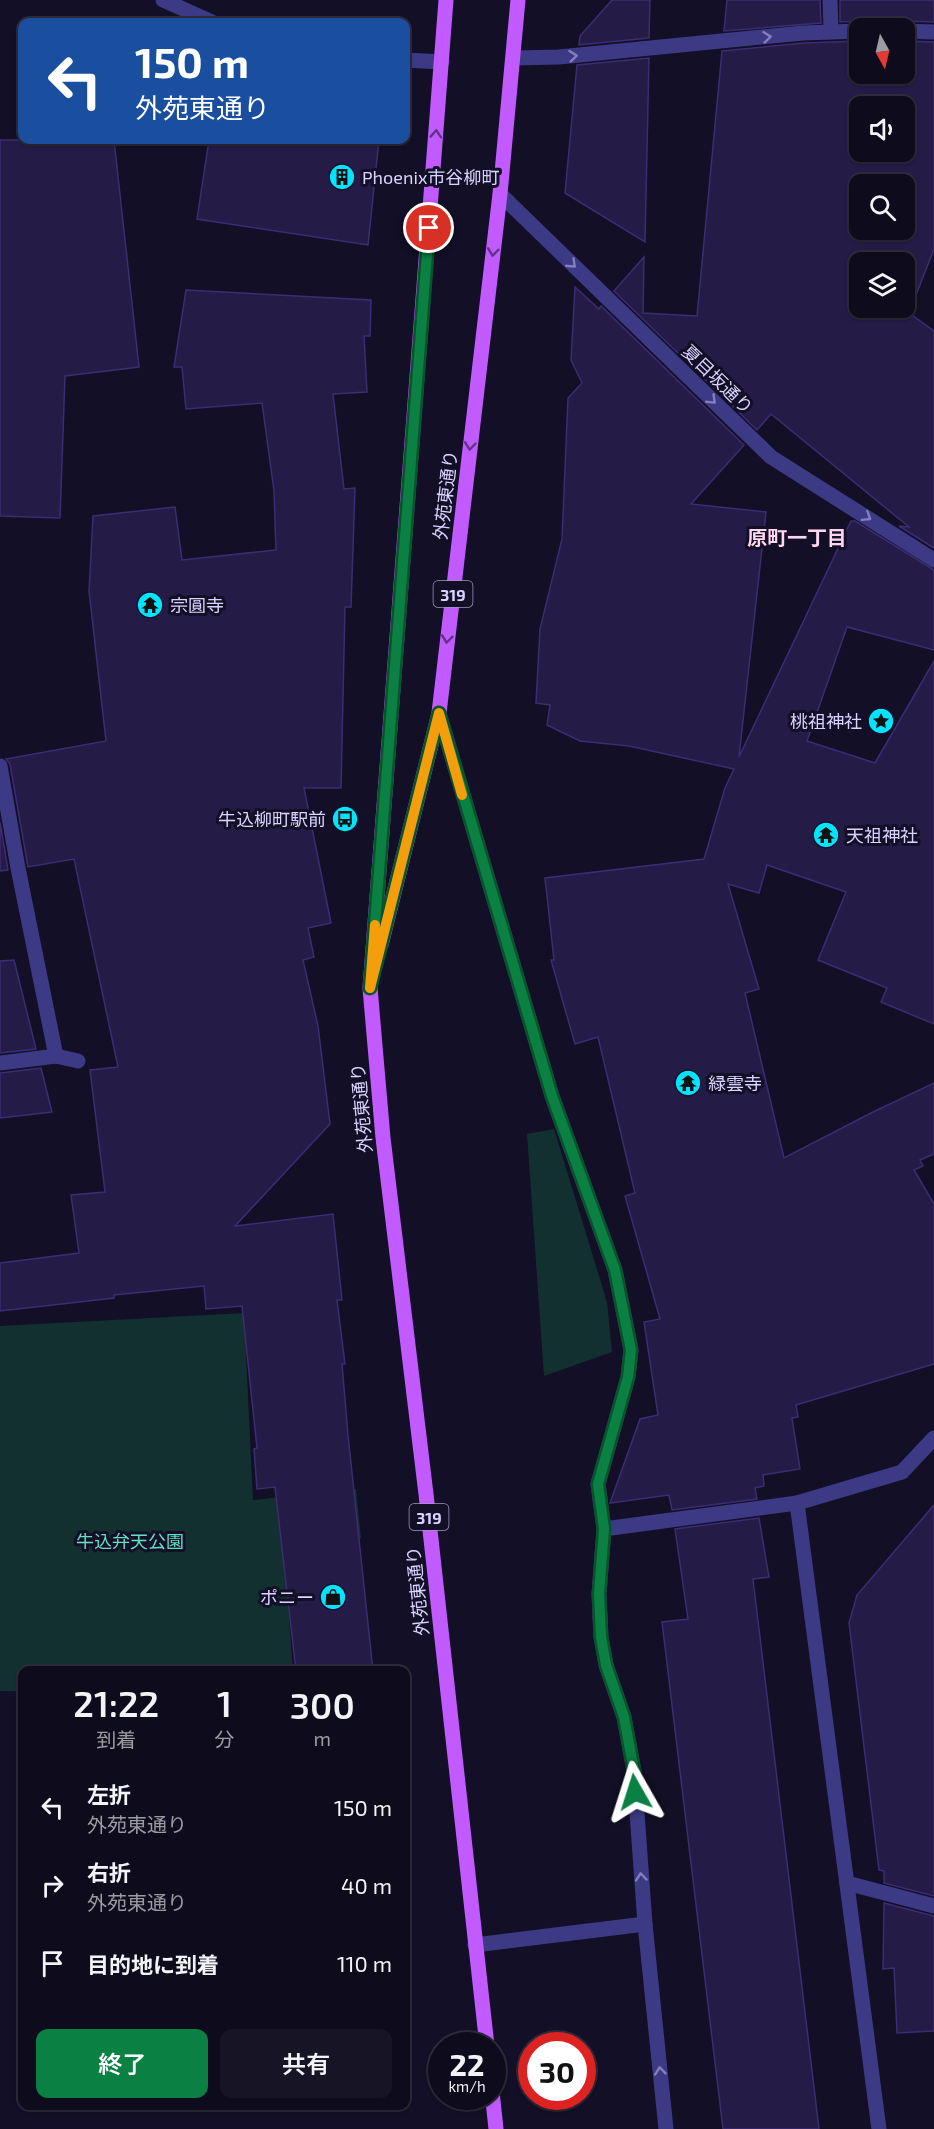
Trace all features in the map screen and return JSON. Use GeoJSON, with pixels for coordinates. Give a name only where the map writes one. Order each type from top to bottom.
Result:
{"type":"FeatureCollection","features":[{"type":"Feature","properties":{"kind":"main road","name":"外苑東通り"},"geometry":{"type":"LineString","coordinates":[[446,0],[370,988],[383,1138],[428,1506],[485,2032]]}},
{"type":"Feature","properties":{"kind":"main road","name":"外苑東通り"},"geometry":{"type":"LineString","coordinates":[[370,988],[439,713],[500,194],[518,0]]}},
{"type":"Feature","properties":{"kind":"main road"},"geometry":{"type":"LineString","coordinates":[[494,2110],[496,2129]]}},
{"type":"Feature","properties":{"kind":"street"},"geometry":{"type":"LineString","coordinates":[[163,0],[203,18]]}},
{"type":"Feature","properties":{"kind":"street"},"geometry":{"type":"LineString","coordinates":[[830,0],[831,31]]}},
{"type":"Feature","properties":{"kind":"street"},"geometry":{"type":"LineString","coordinates":[[514,58],[559,57],[849,31]]}},
{"type":"Feature","properties":{"kind":"street"},"geometry":{"type":"LineString","coordinates":[[915,32],[934,32]]}},
{"type":"Feature","properties":{"kind":"street"},"geometry":{"type":"LineString","coordinates":[[410,60],[442,62]]}},
{"type":"Feature","properties":{"kind":"street","name":"夏目坂通り"},"geometry":{"type":"LineString","coordinates":[[500,194],[771,457],[934,560]]}},
{"type":"Feature","properties":{"kind":"street"},"geometry":{"type":"LineString","coordinates":[[439,713],[552,1096],[615,1270],[631,1350],[628,1377],[598,1484],[604,1529],[599,1594],[601,1637],[606,1665],[624,1717],[634,1771],[645,1924],[666,2129]]}},
{"type":"Feature","properties":{"kind":"street"},"geometry":{"type":"LineString","coordinates":[[0,766],[56,1056]]}},
{"type":"Feature","properties":{"kind":"street"},"geometry":{"type":"LineString","coordinates":[[0,1063],[56,1056],[78,1061]]}},
{"type":"Feature","properties":{"kind":"street"},"geometry":{"type":"LineString","coordinates":[[604,1529],[796,1503],[902,1472],[934,1438]]}},
{"type":"Feature","properties":{"kind":"street"},"geometry":{"type":"LineString","coordinates":[[796,1503],[879,2129]]}},
{"type":"Feature","properties":{"kind":"street"},"geometry":{"type":"LineString","coordinates":[[847,1883],[934,1906]]}},
{"type":"Feature","properties":{"kind":"street"},"geometry":{"type":"LineString","coordinates":[[475,1945],[645,1924]]}},
{"type":"Feature","properties":{"kind":"green space"},"geometry":{"type":"Polygon","coordinates":[[[554,1129],[607,1302],[612,1352],[544,1376],[527,1134],[554,1129]]]}},
{"type":"Feature","properties":{"kind":"green space","name":"牛込弁天公園"},"geometry":{"type":"Polygon","coordinates":[[[244,1313],[253,1500],[356,1489],[361,1538],[284,1548],[293,1666],[18,1666],[18,1691],[0,1691],[0,1326],[244,1313]]]}},
{"type":"Feature","properties":{"kind":"building"},"geometry":{"type":"Polygon","coordinates":[[[612,0],[650,0],[649,38],[579,45],[580,36],[612,0]]]}},
{"type":"Feature","properties":{"kind":"building"},"geometry":{"type":"Polygon","coordinates":[[[727,0],[820,0],[821,23],[724,31],[727,0]]]}},
{"type":"Feature","properties":{"kind":"building"},"geometry":{"type":"Polygon","coordinates":[[[840,0],[934,0],[934,22],[915,21],[915,18],[849,18],[849,22],[840,22],[840,0]]]}},
{"type":"Feature","properties":{"kind":"building"},"geometry":{"type":"Polygon","coordinates":[[[849,41],[849,84],[915,84],[915,41],[934,42],[934,249],[915,298],[915,252],[849,252],[849,318],[915,317],[934,331],[934,548],[899,526],[909,527],[771,414],[757,430],[614,291],[644,257],[643,313],[697,316],[722,51],[849,41]]]}},
{"type":"Feature","properties":{"kind":"building"},"geometry":{"type":"Polygon","coordinates":[[[649,58],[645,242],[565,193],[577,65],[649,58]]]}},
{"type":"Feature","properties":{"kind":"building"},"geometry":{"type":"Polygon","coordinates":[[[0,140],[18,140],[18,144],[114,144],[139,367],[65,376],[60,518],[0,516],[0,140]]]}},
{"type":"Feature","properties":{"kind":"building"},"geometry":{"type":"Polygon","coordinates":[[[208,144],[379,144],[368,245],[197,219],[208,144]]]}},
{"type":"Feature","properties":{"kind":"building"},"geometry":{"type":"Polygon","coordinates":[[[575,287],[599,309],[601,306],[744,445],[691,504],[766,512],[739,757],[851,521],[855,521],[934,570],[934,650],[847,627],[807,741],[875,763],[934,661],[934,1024],[881,1002],[887,988],[818,960],[846,892],[767,865],[759,893],[728,884],[759,989],[745,993],[784,1158],[934,1083],[934,1154],[920,1160],[923,1166],[914,1170],[934,1204],[934,1364],[796,1405],[798,1417],[792,1418],[800,1469],[763,1475],[764,1486],[755,1488],[757,1499],[672,1510],[669,1495],[610,1503],[640,1419],[658,1415],[644,1322],[660,1319],[625,1196],[635,1193],[598,1037],[575,1044],[551,960],[554,960],[545,878],[704,859],[725,788],[734,769],[629,746],[580,741],[547,725],[550,705],[536,703],[540,629],[562,539],[568,398],[582,383],[571,360],[575,287]]]}},
{"type":"Feature","properties":{"kind":"building"},"geometry":{"type":"Polygon","coordinates":[[[186,290],[371,300],[370,336],[364,336],[367,392],[333,394],[344,489],[355,488],[351,607],[345,607],[341,788],[304,788],[331,923],[308,928],[314,957],[303,960],[318,1026],[330,1124],[235,1226],[333,1214],[342,1300],[337,1300],[345,1364],[342,1364],[348,1435],[372,1666],[295,1666],[275,1487],[257,1489],[254,1449],[257,1448],[242,1306],[206,1309],[204,1286],[114,1295],[114,1298],[0,1311],[0,1263],[79,1253],[71,1195],[105,1192],[90,1070],[118,1067],[74,859],[28,867],[10,764],[6,759],[106,741],[89,591],[93,516],[175,507],[182,560],[276,550],[274,491],[262,403],[186,409],[182,367],[174,367],[186,290]]]}},
{"type":"Feature","properties":{"kind":"building"},"geometry":{"type":"Polygon","coordinates":[[[0,822],[8,870],[0,871],[0,822]]]}},
{"type":"Feature","properties":{"kind":"building"},"geometry":{"type":"Polygon","coordinates":[[[14,960],[36,1049],[0,1053],[0,961],[14,960]]]}},
{"type":"Feature","properties":{"kind":"building"},"geometry":{"type":"Polygon","coordinates":[[[41,1068],[52,1112],[0,1118],[0,1073],[41,1068]]]}},
{"type":"Feature","properties":{"kind":"building"},"geometry":{"type":"Polygon","coordinates":[[[934,1505],[934,1896],[884,1883],[884,1871],[879,1870],[849,1623],[857,1595],[934,1505]]]}},
{"type":"Feature","properties":{"kind":"building"},"geometry":{"type":"Polygon","coordinates":[[[759,1518],[769,1577],[753,1579],[819,2129],[723,2129],[662,1622],[688,1619],[675,1529],[759,1518]]]}},
{"type":"Feature","properties":{"kind":"building"},"geometry":{"type":"Polygon","coordinates":[[[884,1903],[934,1916],[934,2031],[897,2033],[894,1968],[883,1969],[884,1903]]]}},
{"type":"Feature","properties":{"kind":"slow traffic"},"geometry":{"type":"LineString","coordinates":[[375,925],[370,988],[439,713],[462,795]]}},
{"type":"Feature","properties":{"kind":"place","name":"Phoenix市谷柳町"},"geometry":{"type":"Point","coordinates":[342,177]}},
{"type":"Feature","properties":{"kind":"place","name":"宗圓寺"},"geometry":{"type":"Point","coordinates":[150,605]}},
{"type":"Feature","properties":{"kind":"place","name":"桃祖神社"},"geometry":{"type":"Point","coordinates":[881,721]}},
{"type":"Feature","properties":{"kind":"place","name":"牛込柳町駅前"},"geometry":{"type":"Point","coordinates":[345,819]}},
{"type":"Feature","properties":{"kind":"place","name":"天祖神社"},"geometry":{"type":"Point","coordinates":[826,835]}},
{"type":"Feature","properties":{"kind":"place","name":"緑雲寺"},"geometry":{"type":"Point","coordinates":[688,1083]}},
{"type":"Feature","properties":{"kind":"place","name":"ポニー"},"geometry":{"type":"Point","coordinates":[333,1597]}},
{"type":"Feature","properties":{"kind":"district","name":"原町一丁目"},"geometry":{"type":"Point","coordinates":[797,537]}},
{"type":"Feature","properties":{"kind":"route"},"geometry":{"type":"LineString","coordinates":[[429,228],[370,988],[439,713],[456,778],[552,1096],[615,1270],[631,1350],[628,1377],[598,1484],[604,1529],[599,1594],[601,1637],[606,1665],[624,1717],[634,1771],[635,1792]]}}]}
